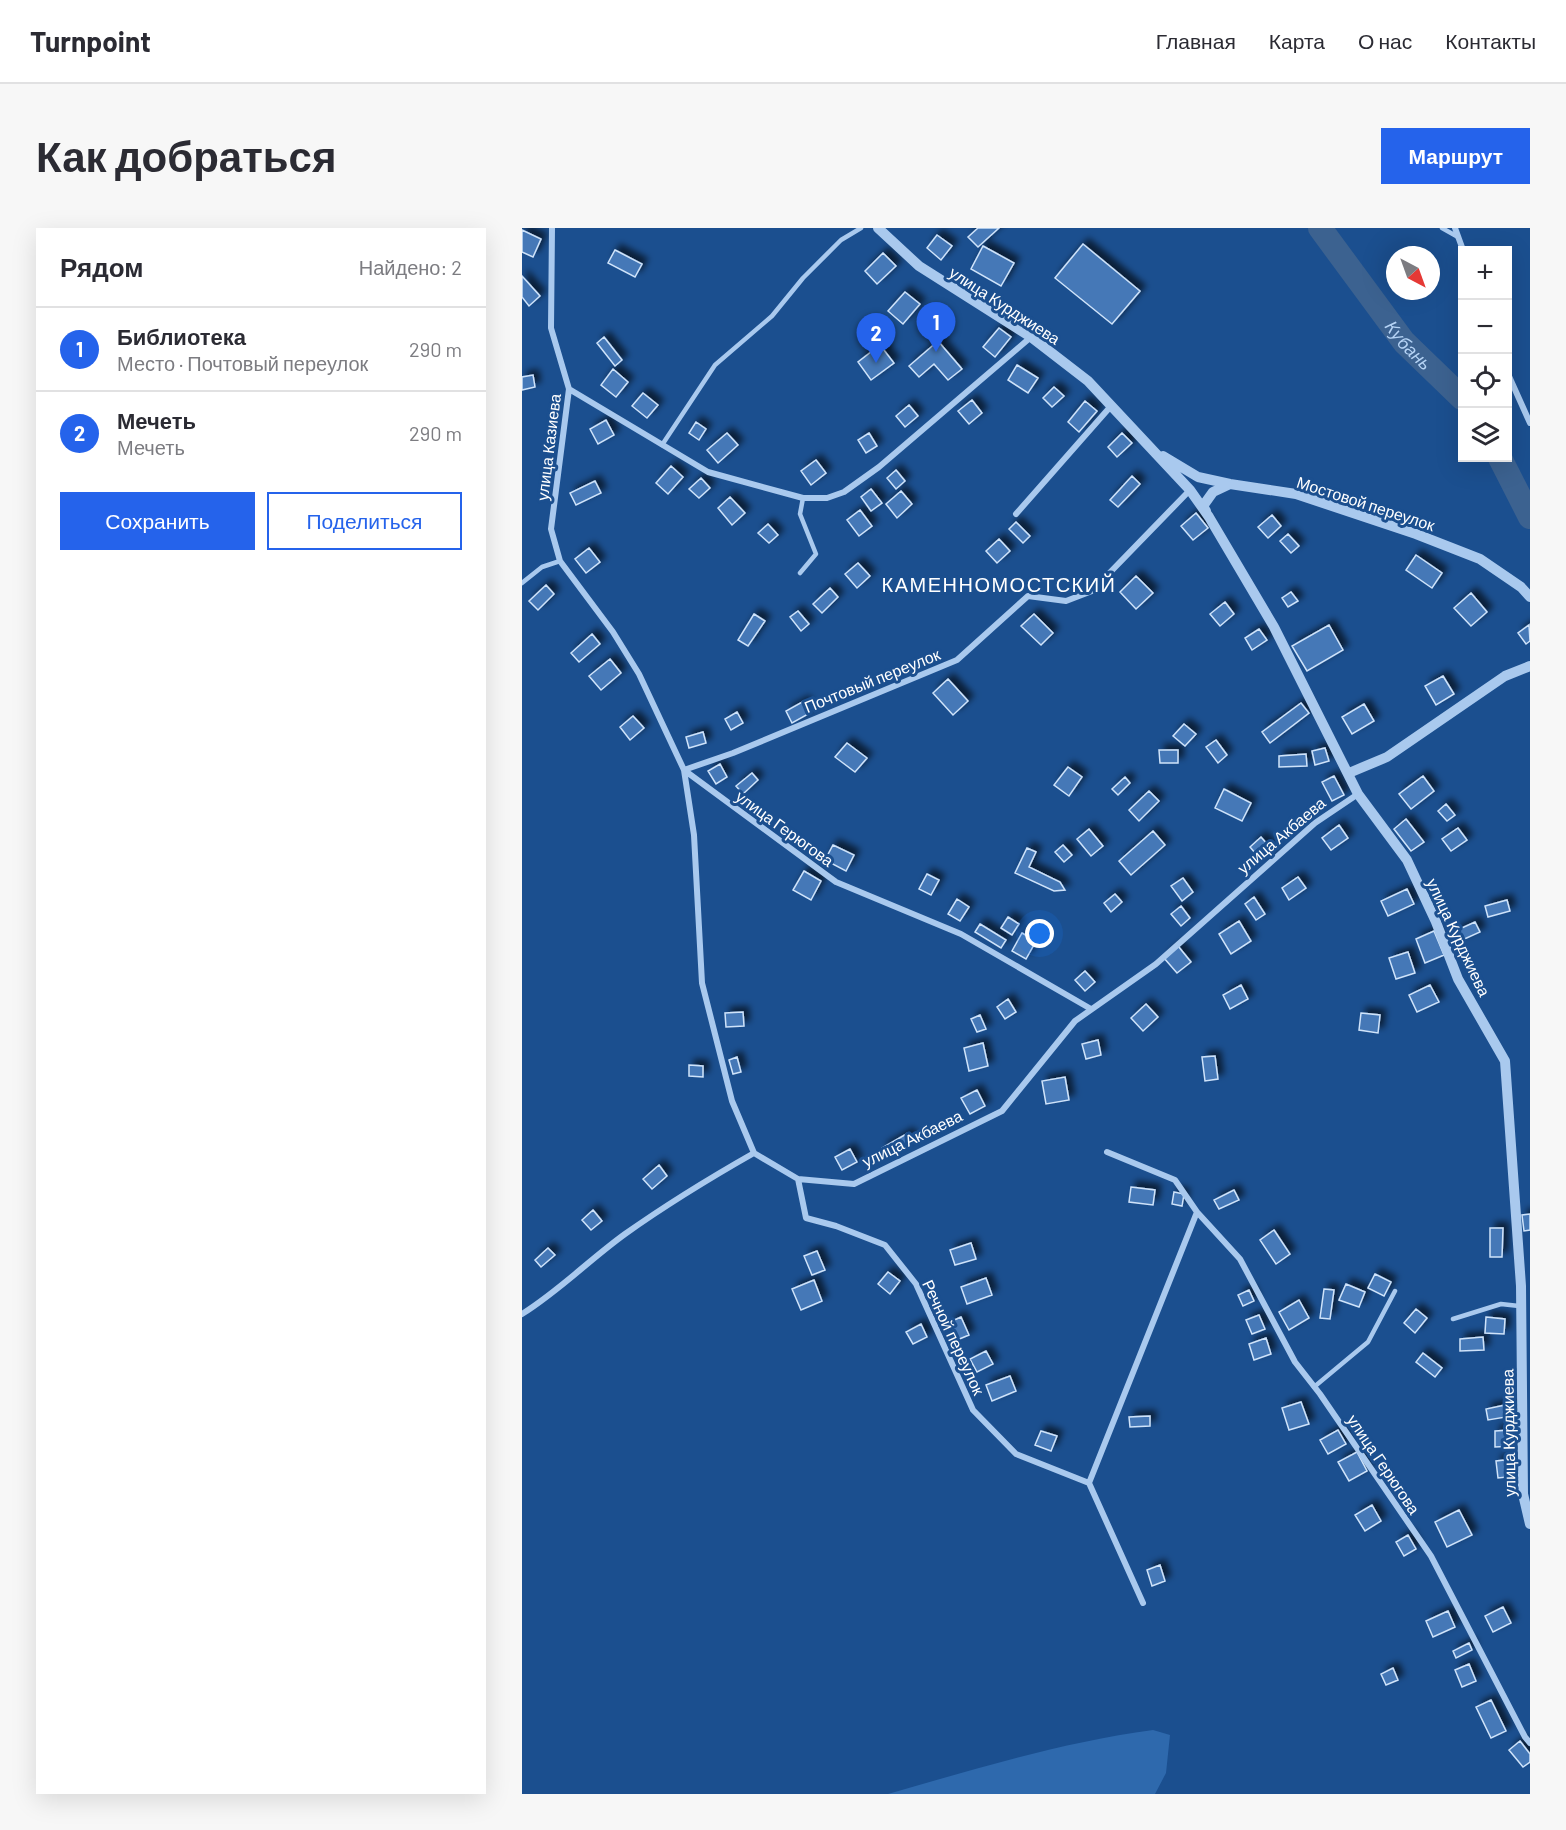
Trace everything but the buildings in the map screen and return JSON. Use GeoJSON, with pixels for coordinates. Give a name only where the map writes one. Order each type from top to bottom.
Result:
{"type":"FeatureCollection","features":[{"type":"Feature","properties":{"kind":"street","name":"улица Казиева"},"geometry":{"type":"LineString","coordinates":[[552,228],[551,328],[569,389],[552,529],[560,561]]}},
{"type":"Feature","properties":{"kind":"street","name":"улица Курджиева"},"geometry":{"type":"LineString","coordinates":[[878,228],[919,266],[1031,337],[1088,381],[1190,490],[1209,517],[1274,627],[1358,794],[1407,860],[1436,922],[1458,979],[1504,1061],[1521,1306],[1523,1494],[1530,1524]]}},
{"type":"Feature","properties":{"kind":"street"},"geometry":{"type":"LineString","coordinates":[[1455,228],[1462,246]]}},
{"type":"Feature","properties":{"kind":"street"},"geometry":{"type":"LineString","coordinates":[[569,389],[708,472],[803,498],[827,498],[844,492],[879,467],[1031,337]]}},
{"type":"Feature","properties":{"kind":"street"},"geometry":{"type":"LineString","coordinates":[[1512,383],[1530,423]]}},
{"type":"Feature","properties":{"kind":"street"},"geometry":{"type":"LineString","coordinates":[[1016,514],[1111,406]]}},
{"type":"Feature","properties":{"kind":"street","name":"Мостовой переулок"},"geometry":{"type":"LineString","coordinates":[[1151,449],[1198,477],[1296,494],[1416,534],[1480,559],[1521,587],[1530,597]]}},
{"type":"Feature","properties":{"kind":"street"},"geometry":{"type":"LineString","coordinates":[[1209,517],[1203,506],[1213,492],[1230,484]]}},
{"type":"Feature","properties":{"kind":"street","name":"Почтовый переулок"},"geometry":{"type":"LineString","coordinates":[[684,770],[733,753],[957,660],[1028,596],[1066,601],[1092,591],[1190,490]]}},
{"type":"Feature","properties":{"kind":"street","name":"улица Герюгова"},"geometry":{"type":"LineString","coordinates":[[560,561],[613,633],[639,674],[684,770],[836,882],[961,934],[1091,1009]]}},
{"type":"Feature","properties":{"kind":"street"},"geometry":{"type":"LineString","coordinates":[[1349,773],[1387,757],[1505,676],[1530,666]]}},
{"type":"Feature","properties":{"kind":"street"},"geometry":{"type":"LineString","coordinates":[[522,1314],[540,1303],[624,1234],[720,1172],[754,1153],[732,1101],[702,983],[694,835],[684,770]]}},
{"type":"Feature","properties":{"kind":"street","name":"улица Акбаева"},"geometry":{"type":"LineString","coordinates":[[754,1153],[798,1179],[854,1184],[1002,1111],[1075,1021],[1156,964],[1315,823],[1358,794]]}},
{"type":"Feature","properties":{"kind":"street","name":"улица Герюгова"},"geometry":{"type":"LineString","coordinates":[[1107,1152],[1175,1180],[1197,1212],[1240,1259],[1295,1362],[1431,1556],[1530,1743]]}},
{"type":"Feature","properties":{"kind":"street","name":"Речной переулок"},"geometry":{"type":"LineString","coordinates":[[798,1179],[807,1218],[836,1226],[885,1245],[916,1284],[973,1410],[1016,1454],[1089,1484]]}},
{"type":"Feature","properties":{"kind":"street"},"geometry":{"type":"LineString","coordinates":[[1143,1603],[1089,1484],[1197,1212]]}},
{"type":"Feature","properties":{"kind":"lane"},"geometry":{"type":"LineString","coordinates":[[662,445],[715,365],[772,316],[803,278],[841,240],[861,228]]}},
{"type":"Feature","properties":{"kind":"lane"},"geometry":{"type":"LineString","coordinates":[[1442,228],[1459,238]]}},
{"type":"Feature","properties":{"kind":"lane"},"geometry":{"type":"LineString","coordinates":[[800,573],[816,554],[800,514],[803,498]]}},
{"type":"Feature","properties":{"kind":"lane"},"geometry":{"type":"LineString","coordinates":[[522,583],[542,567],[560,561]]}},
{"type":"Feature","properties":{"kind":"lane"},"geometry":{"type":"LineString","coordinates":[[1314,1387],[1368,1342],[1395,1291]]}},
{"type":"Feature","properties":{"kind":"lane"},"geometry":{"type":"LineString","coordinates":[[1453,1319],[1501,1304],[1521,1306]]}},
{"type":"Feature","properties":{"kind":"shaded area"},"geometry":{"type":"Polygon","coordinates":[[[1153,1730],[1170,1735],[1166,1773],[1155,1794],[888,1794],[1053,1749],[1153,1730]]]}},
{"type":"Feature","properties":{"kind":"waterway","name":"Кубань"},"geometry":{"type":"LineString","coordinates":[[1320,228],[1404,342],[1458,394]]}},
{"type":"Feature","properties":{"kind":"waterway","name":"Кубань"},"geometry":{"type":"LineString","coordinates":[[1502,462],[1530,517]]}},
{"type":"Feature","properties":{"kind":"place","name":"Библиотека"},"geometry":{"type":"Point","coordinates":[936,352]}},
{"type":"Feature","properties":{"kind":"place","name":"Мечеть"},"geometry":{"type":"Point","coordinates":[876,363]}},
{"type":"Feature","properties":{"kind":"district","name":"КАМЕННОМОСТСКИЙ"},"geometry":{"type":"Point","coordinates":[999,584]}}]}
